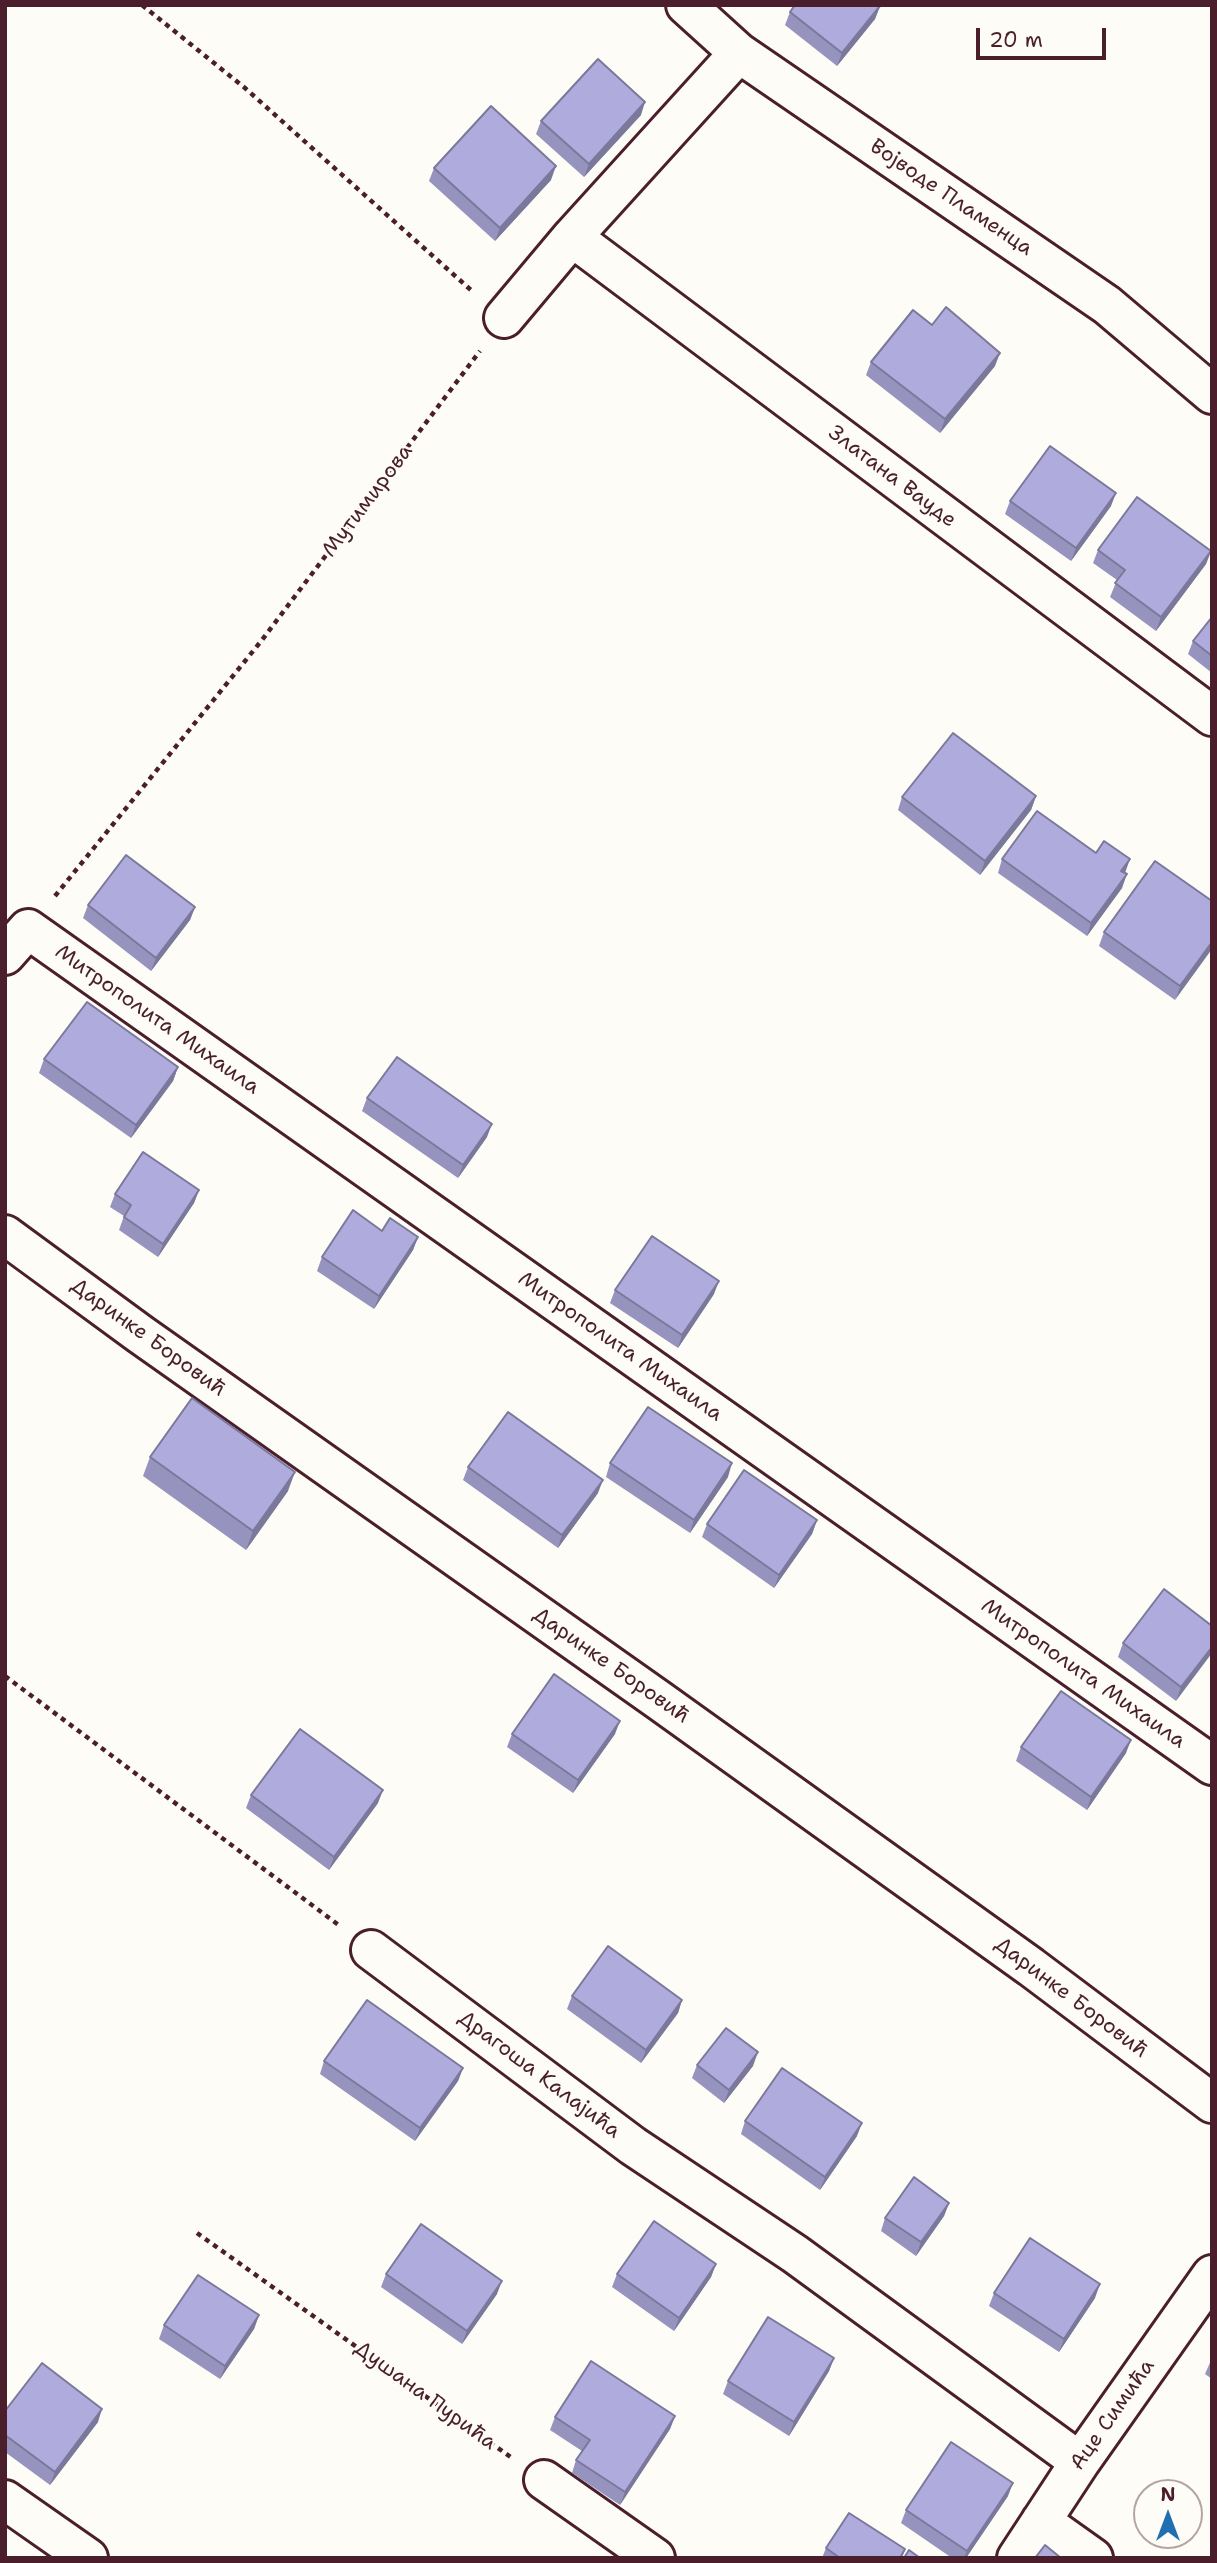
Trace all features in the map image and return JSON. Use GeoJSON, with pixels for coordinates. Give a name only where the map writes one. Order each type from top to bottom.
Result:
{"type":"FeatureCollection","features":[{"type":"Feature","properties":{"kind":"street","name":"Војводе Пламенца"},"geometry":{"type":"LineString","coordinates":[[686,5],[740,53],[1107,305],[1212,394]]}},
{"type":"Feature","properties":{"kind":"street"},"geometry":{"type":"LineString","coordinates":[[503,318],[572,237],[740,53]]}},
{"type":"Feature","properties":{"kind":"street","name":"Златана Вауде"},"geometry":{"type":"LineString","coordinates":[[572,237],[1212,716]]}},
{"type":"Feature","properties":{"kind":"street","name":"Митрополита Михаила"},"geometry":{"type":"LineString","coordinates":[[17,942],[1212,1765]]}},
{"type":"Feature","properties":{"kind":"street","name":"Даринке Боровић"},"geometry":{"type":"LineString","coordinates":[[5,1235],[140,1334],[974,1926],[1212,2103]]}},
{"type":"Feature","properties":{"kind":"street","name":"Драгоша Калајића"},"geometry":{"type":"LineString","coordinates":[[371,1950],[633,2146],[795,2254],[1080,2462]]}},
{"type":"Feature","properties":{"kind":"street","name":"Аце Симића"},"geometry":{"type":"LineString","coordinates":[[1017,2558],[1080,2462],[1212,2275]]}},
{"type":"Feature","properties":{"kind":"street"},"geometry":{"type":"LineString","coordinates":[[544,2480],[655,2558]]}},
{"type":"Feature","properties":{"kind":"street"},"geometry":{"type":"LineString","coordinates":[[5,2500],[88,2558]]}},
{"type":"Feature","properties":{"kind":"street"},"geometry":{"type":"LineString","coordinates":[[1041,2521],[1093,2558]]}},
{"type":"Feature","properties":{"kind":"path"},"geometry":{"type":"LineString","coordinates":[[142,5],[245,88],[503,318]]}},
{"type":"Feature","properties":{"kind":"path","name":"Мутимирова"},"geometry":{"type":"LineString","coordinates":[[17,942],[262,640],[503,318]]}},
{"type":"Feature","properties":{"kind":"path"},"geometry":{"type":"LineString","coordinates":[[5,1676],[371,1950]]}},
{"type":"Feature","properties":{"kind":"path","name":"Душана Пурића"},"geometry":{"type":"LineString","coordinates":[[197,2232],[544,2480]]}},
{"type":"Feature","properties":{"kind":"building"},"geometry":{"type":"Polygon","coordinates":[[[795,5],[880,6],[842,53],[790,12],[795,5]]]}},
{"type":"Feature","properties":{"kind":"building"},"geometry":{"type":"Polygon","coordinates":[[[598,59],[645,102],[589,164],[541,121],[598,59]]]}},
{"type":"Feature","properties":{"kind":"building"},"geometry":{"type":"Polygon","coordinates":[[[491,106],[556,166],[500,228],[434,168],[491,106]]]}},
{"type":"Feature","properties":{"kind":"building"},"geometry":{"type":"Polygon","coordinates":[[[946,307],[1000,353],[945,419],[871,362],[913,310],[932,325],[946,307]]]}},
{"type":"Feature","properties":{"kind":"building"},"geometry":{"type":"Polygon","coordinates":[[[1050,446],[1116,493],[1076,548],[1010,501],[1050,446]]]}},
{"type":"Feature","properties":{"kind":"building"},"geometry":{"type":"Polygon","coordinates":[[[1137,497],[1211,551],[1161,617],[1115,583],[1125,570],[1098,550],[1137,497]]]}},
{"type":"Feature","properties":{"kind":"building"},"geometry":{"type":"Polygon","coordinates":[[[1212,617],[1212,656],[1193,641],[1212,617]]]}},
{"type":"Feature","properties":{"kind":"building"},"geometry":{"type":"Polygon","coordinates":[[[953,733],[1036,796],[985,861],[902,797],[953,733]]]}},
{"type":"Feature","properties":{"kind":"building"},"geometry":{"type":"Polygon","coordinates":[[[1037,811],[1096,853],[1104,841],[1130,859],[1121,871],[1127,874],[1091,923],[1002,859],[1037,811]]]}},
{"type":"Feature","properties":{"kind":"building"},"geometry":{"type":"Polygon","coordinates":[[[126,855],[195,907],[156,958],[88,905],[126,855]]]}},
{"type":"Feature","properties":{"kind":"building"},"geometry":{"type":"Polygon","coordinates":[[[1155,861],[1212,901],[1212,942],[1180,986],[1104,932],[1155,861]]]}},
{"type":"Feature","properties":{"kind":"building"},"geometry":{"type":"Polygon","coordinates":[[[87,1002],[178,1067],[136,1125],[44,1059],[87,1002]]]}},
{"type":"Feature","properties":{"kind":"building"},"geometry":{"type":"Polygon","coordinates":[[[397,1057],[492,1124],[463,1165],[367,1098],[397,1057]]]}},
{"type":"Feature","properties":{"kind":"building"},"geometry":{"type":"Polygon","coordinates":[[[143,1152],[199,1190],[163,1244],[124,1217],[131,1205],[115,1194],[143,1152]]]}},
{"type":"Feature","properties":{"kind":"building"},"geometry":{"type":"Polygon","coordinates":[[[353,1210],[382,1231],[390,1218],[418,1237],[379,1296],[322,1257],[353,1210]]]}},
{"type":"Feature","properties":{"kind":"building"},"geometry":{"type":"Polygon","coordinates":[[[652,1236],[719,1281],[682,1335],[615,1290],[652,1236]]]}},
{"type":"Feature","properties":{"kind":"building"},"geometry":{"type":"Polygon","coordinates":[[[192,1398],[295,1472],[253,1531],[150,1457],[192,1398]]]}},
{"type":"Feature","properties":{"kind":"building"},"geometry":{"type":"Polygon","coordinates":[[[648,1407],[732,1463],[694,1520],[610,1463],[648,1407]]]}},
{"type":"Feature","properties":{"kind":"building"},"geometry":{"type":"Polygon","coordinates":[[[508,1412],[603,1480],[562,1535],[468,1467],[508,1412]]]}},
{"type":"Feature","properties":{"kind":"building"},"geometry":{"type":"Polygon","coordinates":[[[744,1470],[817,1520],[779,1575],[707,1524],[744,1470]]]}},
{"type":"Feature","properties":{"kind":"building"},"geometry":{"type":"Polygon","coordinates":[[[1164,1589],[1212,1626],[1212,1647],[1181,1687],[1123,1643],[1164,1589]]]}},
{"type":"Feature","properties":{"kind":"building"},"geometry":{"type":"Polygon","coordinates":[[[554,1674],[620,1721],[578,1780],[512,1734],[554,1674]]]}},
{"type":"Feature","properties":{"kind":"building"},"geometry":{"type":"Polygon","coordinates":[[[1061,1691],[1131,1740],[1091,1797],[1021,1747],[1061,1691]]]}},
{"type":"Feature","properties":{"kind":"building"},"geometry":{"type":"Polygon","coordinates":[[[300,1729],[383,1790],[334,1857],[251,1795],[300,1729]]]}},
{"type":"Feature","properties":{"kind":"building"},"geometry":{"type":"Polygon","coordinates":[[[608,1946],[682,2000],[646,2050],[572,1996],[608,1946]]]}},
{"type":"Feature","properties":{"kind":"building"},"geometry":{"type":"Polygon","coordinates":[[[367,2000],[463,2068],[420,2128],[324,2061],[367,2000]]]}},
{"type":"Feature","properties":{"kind":"building"},"geometry":{"type":"Polygon","coordinates":[[[726,2028],[758,2052],[729,2090],[697,2065],[726,2028]]]}},
{"type":"Feature","properties":{"kind":"building"},"geometry":{"type":"Polygon","coordinates":[[[782,2068],[862,2123],[825,2177],[745,2121],[782,2068]]]}},
{"type":"Feature","properties":{"kind":"building"},"geometry":{"type":"Polygon","coordinates":[[[914,2177],[949,2203],[921,2242],[885,2218],[914,2177]]]}},
{"type":"Feature","properties":{"kind":"building"},"geometry":{"type":"Polygon","coordinates":[[[654,2221],[716,2264],[679,2318],[617,2274],[654,2221]]]}},
{"type":"Feature","properties":{"kind":"building"},"geometry":{"type":"Polygon","coordinates":[[[421,2224],[502,2281],[467,2331],[386,2274],[421,2224]]]}},
{"type":"Feature","properties":{"kind":"building"},"geometry":{"type":"Polygon","coordinates":[[[1030,2238],[1100,2284],[1064,2339],[994,2293],[1030,2238]]]}},
{"type":"Feature","properties":{"kind":"building"},"geometry":{"type":"Polygon","coordinates":[[[198,2275],[259,2315],[225,2366],[164,2325],[198,2275]]]}},
{"type":"Feature","properties":{"kind":"building"},"geometry":{"type":"Polygon","coordinates":[[[768,2317],[834,2358],[794,2422],[728,2381],[768,2317]]]}},
{"type":"Feature","properties":{"kind":"building"},"geometry":{"type":"Polygon","coordinates":[[[591,2361],[675,2416],[625,2492],[576,2460],[590,2440],[555,2417],[591,2361]]]}},
{"type":"Feature","properties":{"kind":"building"},"geometry":{"type":"Polygon","coordinates":[[[42,2363],[102,2409],[55,2472],[5,2435],[5,2411],[42,2363]]]}},
{"type":"Feature","properties":{"kind":"building"},"geometry":{"type":"Polygon","coordinates":[[[951,2442],[1013,2483],[967,2551],[906,2510],[951,2442]]]}},
{"type":"Feature","properties":{"kind":"building"},"geometry":{"type":"Polygon","coordinates":[[[849,2513],[905,2549],[900,2558],[840,2558],[826,2548],[849,2513]]]}},
{"type":"Feature","properties":{"kind":"building"},"geometry":{"type":"Polygon","coordinates":[[[1045,2545],[1061,2558],[1035,2558],[1045,2545]]]}},
{"type":"Feature","properties":{"kind":"building"},"geometry":{"type":"Polygon","coordinates":[[[909,2550],[920,2558],[904,2558],[909,2550]]]}}]}
